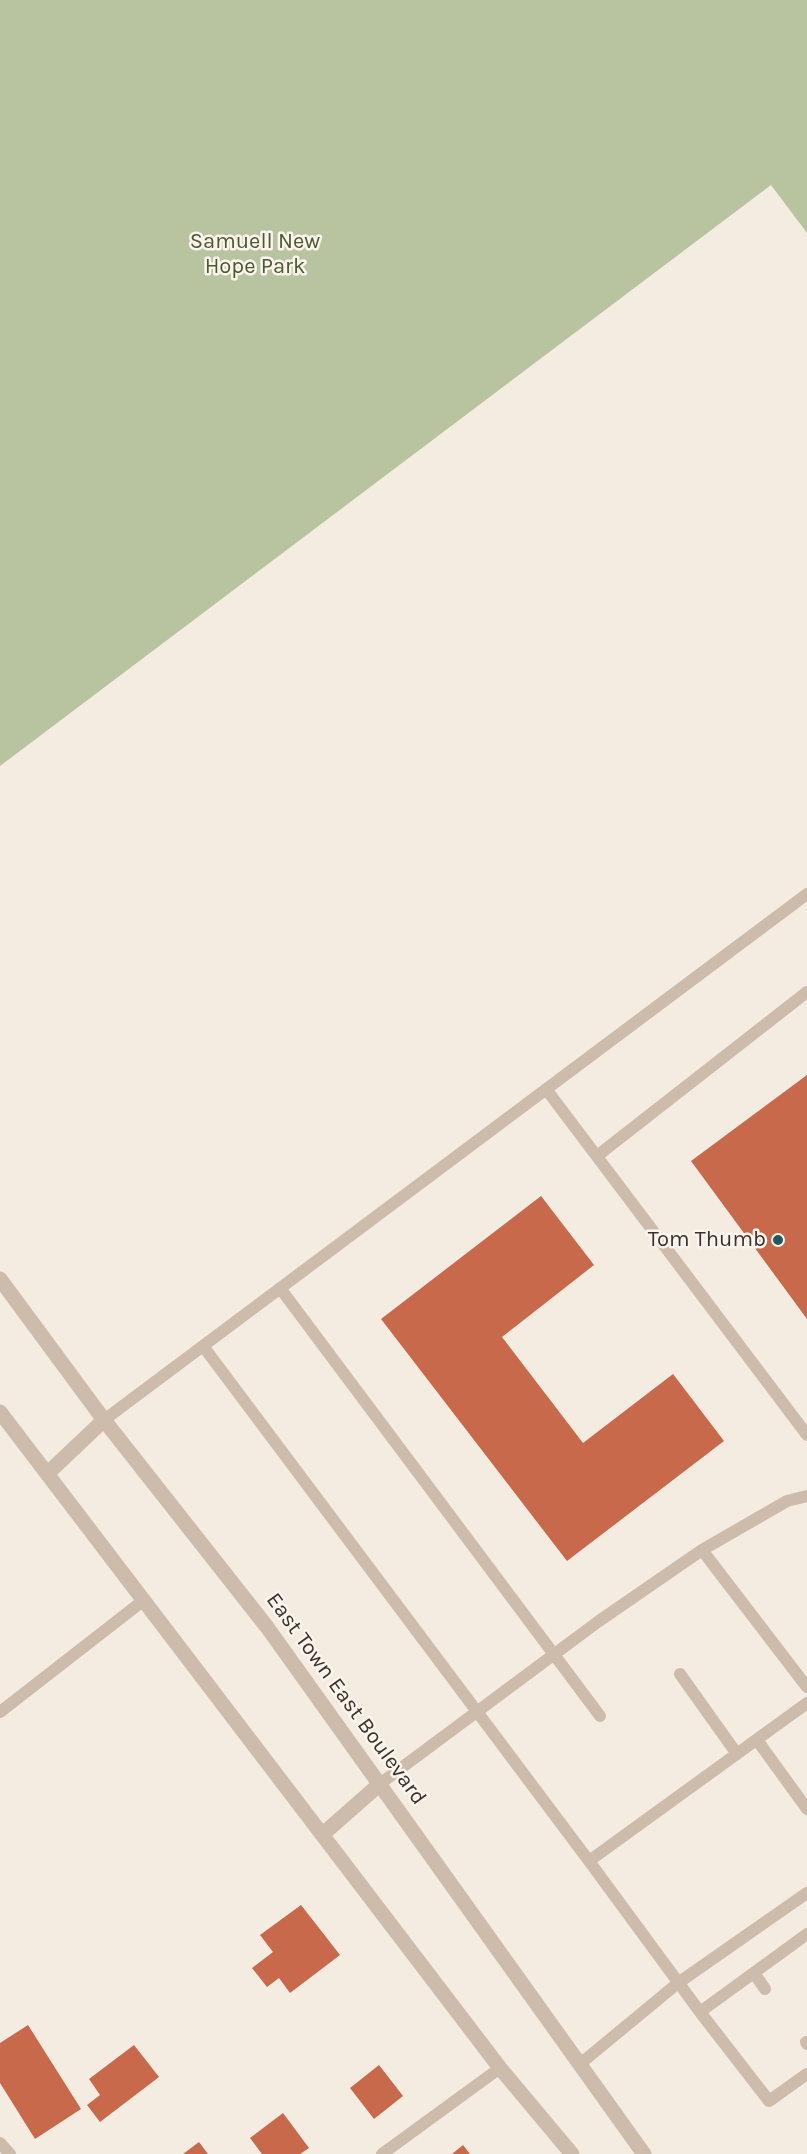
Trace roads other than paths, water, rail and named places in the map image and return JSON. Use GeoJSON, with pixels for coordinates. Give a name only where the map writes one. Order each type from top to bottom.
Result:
{"type":"FeatureCollection","features":[{"type":"Feature","properties":{"kind":"street","name":"East Town East Boulevard"},"geometry":{"type":"LineString","coordinates":[[0,1279],[104,1420],[267,1627],[644,2154]]}},
{"type":"Feature","properties":{"kind":"street"},"geometry":{"type":"LineString","coordinates":[[0,1412],[500,2068],[572,2154]]}},
{"type":"Feature","properties":{"kind":"street"},"geometry":{"type":"LineString","coordinates":[[48,1473],[104,1420]]}},
{"type":"Feature","properties":{"kind":"street"},"geometry":{"type":"LineString","coordinates":[[323,1834],[381,1784]]}},
{"type":"Feature","properties":{"kind":"lane"},"geometry":{"type":"LineString","coordinates":[[104,1420],[807,894]]}},
{"type":"Feature","properties":{"kind":"lane"},"geometry":{"type":"LineString","coordinates":[[597,1156],[807,992]]}},
{"type":"Feature","properties":{"kind":"lane"},"geometry":{"type":"LineString","coordinates":[[546,1089],[807,1436]]}},
{"type":"Feature","properties":{"kind":"lane"},"geometry":{"type":"LineString","coordinates":[[280,1288],[600,1716]]}},
{"type":"Feature","properties":{"kind":"lane"},"geometry":{"type":"LineString","coordinates":[[203,1346],[589,1861],[700,2013],[769,2101],[807,2074]]}},
{"type":"Feature","properties":{"kind":"lane"},"geometry":{"type":"LineString","coordinates":[[381,1784],[555,1654],[702,1550],[787,1501],[807,1496]]}},
{"type":"Feature","properties":{"kind":"lane"},"geometry":{"type":"LineString","coordinates":[[702,1550],[807,1688]]}},
{"type":"Feature","properties":{"kind":"lane"},"geometry":{"type":"LineString","coordinates":[[0,1712],[144,1600]]}},
{"type":"Feature","properties":{"kind":"lane"},"geometry":{"type":"LineString","coordinates":[[680,1674],[737,1754]]}},
{"type":"Feature","properties":{"kind":"lane"},"geometry":{"type":"LineString","coordinates":[[589,1861],[807,1703]]}},
{"type":"Feature","properties":{"kind":"lane"},"geometry":{"type":"LineString","coordinates":[[757,1740],[807,1809]]}},
{"type":"Feature","properties":{"kind":"lane"},"geometry":{"type":"LineString","coordinates":[[580,2064],[678,1983],[807,1893]]}},
{"type":"Feature","properties":{"kind":"lane"},"geometry":{"type":"LineString","coordinates":[[700,2013],[754,1973],[805,1941]]}},
{"type":"Feature","properties":{"kind":"lane"},"geometry":{"type":"LineString","coordinates":[[754,1973],[765,1989]]}},
{"type":"Feature","properties":{"kind":"lane"},"geometry":{"type":"LineString","coordinates":[[382,2154],[500,2068]]}},
{"type":"Feature","properties":{"kind":"lane"},"geometry":{"type":"LineString","coordinates":[[0,2143],[10,2154]]}},
{"type":"Feature","properties":{"kind":"place","name":"Tom Thumb"},"geometry":{"type":"Point","coordinates":[778,1240]}},
{"type":"Feature","properties":{"kind":"park label","name":"Samuell New Hope Park"},"geometry":{"type":"Point","coordinates":[255,254]}}]}
